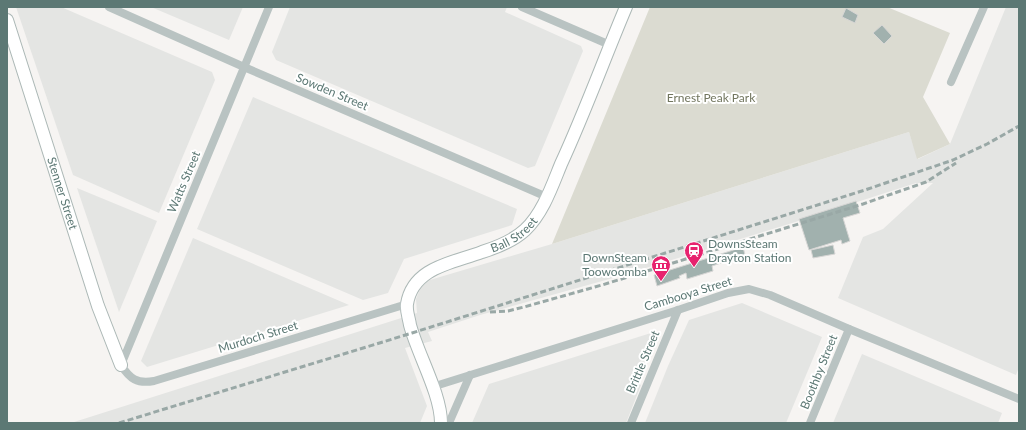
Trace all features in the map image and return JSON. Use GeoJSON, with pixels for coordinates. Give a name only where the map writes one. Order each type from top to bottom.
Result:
{"type":"FeatureCollection","features":[{"type":"Feature","properties":{"kind":"main road","name":"Ball Street"},"geometry":{"type":"LineString","coordinates":[[407,304],[416,282],[430,271],[440,266],[491,249],[511,240],[519,235],[532,222],[547,197],[574,136],[626,7]]}},
{"type":"Feature","properties":{"kind":"main road","name":"Stenner Street"},"geometry":{"type":"LineString","coordinates":[[7,20],[98,306],[120,365]]}},
{"type":"Feature","properties":{"kind":"main road"},"geometry":{"type":"LineString","coordinates":[[407,304],[412,333],[432,387],[441,416],[441,423]]}},
{"type":"Feature","properties":{"kind":"street","name":"Sowden Street"},"geometry":{"type":"LineString","coordinates":[[109,7],[244,67],[547,197]]}},
{"type":"Feature","properties":{"kind":"street","name":"Watts Street"},"geometry":{"type":"LineString","coordinates":[[120,365],[269,7]]}},
{"type":"Feature","properties":{"kind":"street"},"geometry":{"type":"LineString","coordinates":[[522,7],[610,45]]}},
{"type":"Feature","properties":{"kind":"street"},"geometry":{"type":"LineString","coordinates":[[951,82],[984,7]]}},
{"type":"Feature","properties":{"kind":"street","name":"Cambooya Street"},"geometry":{"type":"LineString","coordinates":[[432,387],[728,293],[748,289],[770,295],[1019,399]]}},
{"type":"Feature","properties":{"kind":"street","name":"Murdoch Street"},"geometry":{"type":"LineString","coordinates":[[120,365],[125,372],[141,383],[154,381],[407,304]]}},
{"type":"Feature","properties":{"kind":"street","name":"Brittle Street"},"geometry":{"type":"LineString","coordinates":[[631,423],[678,310]]}},
{"type":"Feature","properties":{"kind":"street","name":"Boothby Street"},"geometry":{"type":"LineString","coordinates":[[810,423],[849,329]]}},
{"type":"Feature","properties":{"kind":"street"},"geometry":{"type":"LineString","coordinates":[[449,423],[470,375]]}},
{"type":"Feature","properties":{"kind":"shaded area"},"geometry":{"type":"Polygon","coordinates":[[[16,7],[61,7],[212,72],[215,80],[159,213],[73,175],[16,7]]]}},
{"type":"Feature","properties":{"kind":"shaded area"},"geometry":{"type":"Polygon","coordinates":[[[151,7],[243,7],[229,40],[151,7]]]}},
{"type":"Feature","properties":{"kind":"shaded area"},"geometry":{"type":"Polygon","coordinates":[[[290,7],[507,7],[505,12],[581,46],[583,51],[535,166],[528,168],[276,60],[272,52],[290,7]]]}},
{"type":"Feature","properties":{"kind":"shaded area"},"geometry":{"type":"Polygon","coordinates":[[[1006,7],[1019,7],[1019,367],[1016,375],[838,298],[863,237],[883,229],[933,183],[916,183],[613,278],[480,315],[428,332],[432,341],[405,348],[427,406],[420,423],[71,423],[417,313],[416,299],[423,282],[552,244],[909,132],[918,159],[950,144],[1006,7]]]}},
{"type":"Feature","properties":{"kind":"shaded area"},"geometry":{"type":"Polygon","coordinates":[[[253,97],[517,209],[512,225],[404,259],[388,293],[363,300],[197,229],[253,97]]]}},
{"type":"Feature","properties":{"kind":"shaded area"},"geometry":{"type":"Polygon","coordinates":[[[77,188],[157,221],[119,312],[77,188]]]}},
{"type":"Feature","properties":{"kind":"shaded area"},"geometry":{"type":"Polygon","coordinates":[[[193,238],[349,305],[147,367],[141,361],[193,238]]]}},
{"type":"Feature","properties":{"kind":"shaded area"},"geometry":{"type":"Polygon","coordinates":[[[742,303],[822,337],[786,423],[645,423],[668,366],[689,320],[742,303]]]}},
{"type":"Feature","properties":{"kind":"shaded area"},"geometry":{"type":"Polygon","coordinates":[[[651,333],[654,336],[654,340],[636,383],[641,385],[626,423],[472,423],[489,384],[651,333]]]}},
{"type":"Feature","properties":{"kind":"shaded area"},"geometry":{"type":"Polygon","coordinates":[[[862,354],[1002,413],[998,423],[833,423],[862,354]]]}},
{"type":"Feature","properties":{"kind":"green space","name":"Ernest Peak Park"},"geometry":{"type":"Polygon","coordinates":[[[650,7],[887,7],[950,33],[923,97],[950,144],[917,159],[909,132],[552,244],[650,7]]]}},
{"type":"Feature","properties":{"kind":"building"},"geometry":{"type":"Polygon","coordinates":[[[846,8],[858,15],[855,23],[842,17],[846,8]]]}},
{"type":"Feature","properties":{"kind":"building"},"geometry":{"type":"Polygon","coordinates":[[[882,25],[892,36],[884,44],[873,33],[882,25]]]}},
{"type":"Feature","properties":{"kind":"building"},"geometry":{"type":"Polygon","coordinates":[[[856,201],[860,213],[843,218],[850,241],[842,244],[841,240],[809,250],[799,219],[856,201]]]}},
{"type":"Feature","properties":{"kind":"building"},"geometry":{"type":"Polygon","coordinates":[[[833,245],[835,254],[813,258],[811,250],[833,245]]]}},
{"type":"Feature","properties":{"kind":"building","name":"DownsSteam Drayton Station"},"geometry":{"type":"Polygon","coordinates":[[[743,247],[745,255],[712,266],[713,271],[687,279],[686,273],[679,276],[680,278],[657,286],[654,275],[743,247]]]}},
{"type":"Feature","properties":{"kind":"railway"},"geometry":{"type":"LineString","coordinates":[[119,423],[412,333],[865,190],[953,160],[987,144],[1019,126]]}},
{"type":"Feature","properties":{"kind":"railway"},"geometry":{"type":"LineString","coordinates":[[490,312],[508,311],[602,285],[863,204],[926,182],[956,163]]}},
{"type":"Feature","properties":{"kind":"place","name":"DownsSteam Drayton Station"},"geometry":{"type":"Point","coordinates":[694,268]}},
{"type":"Feature","properties":{"kind":"place","name":"DownSteam Toowoomba"},"geometry":{"type":"Point","coordinates":[661,282]}}]}
